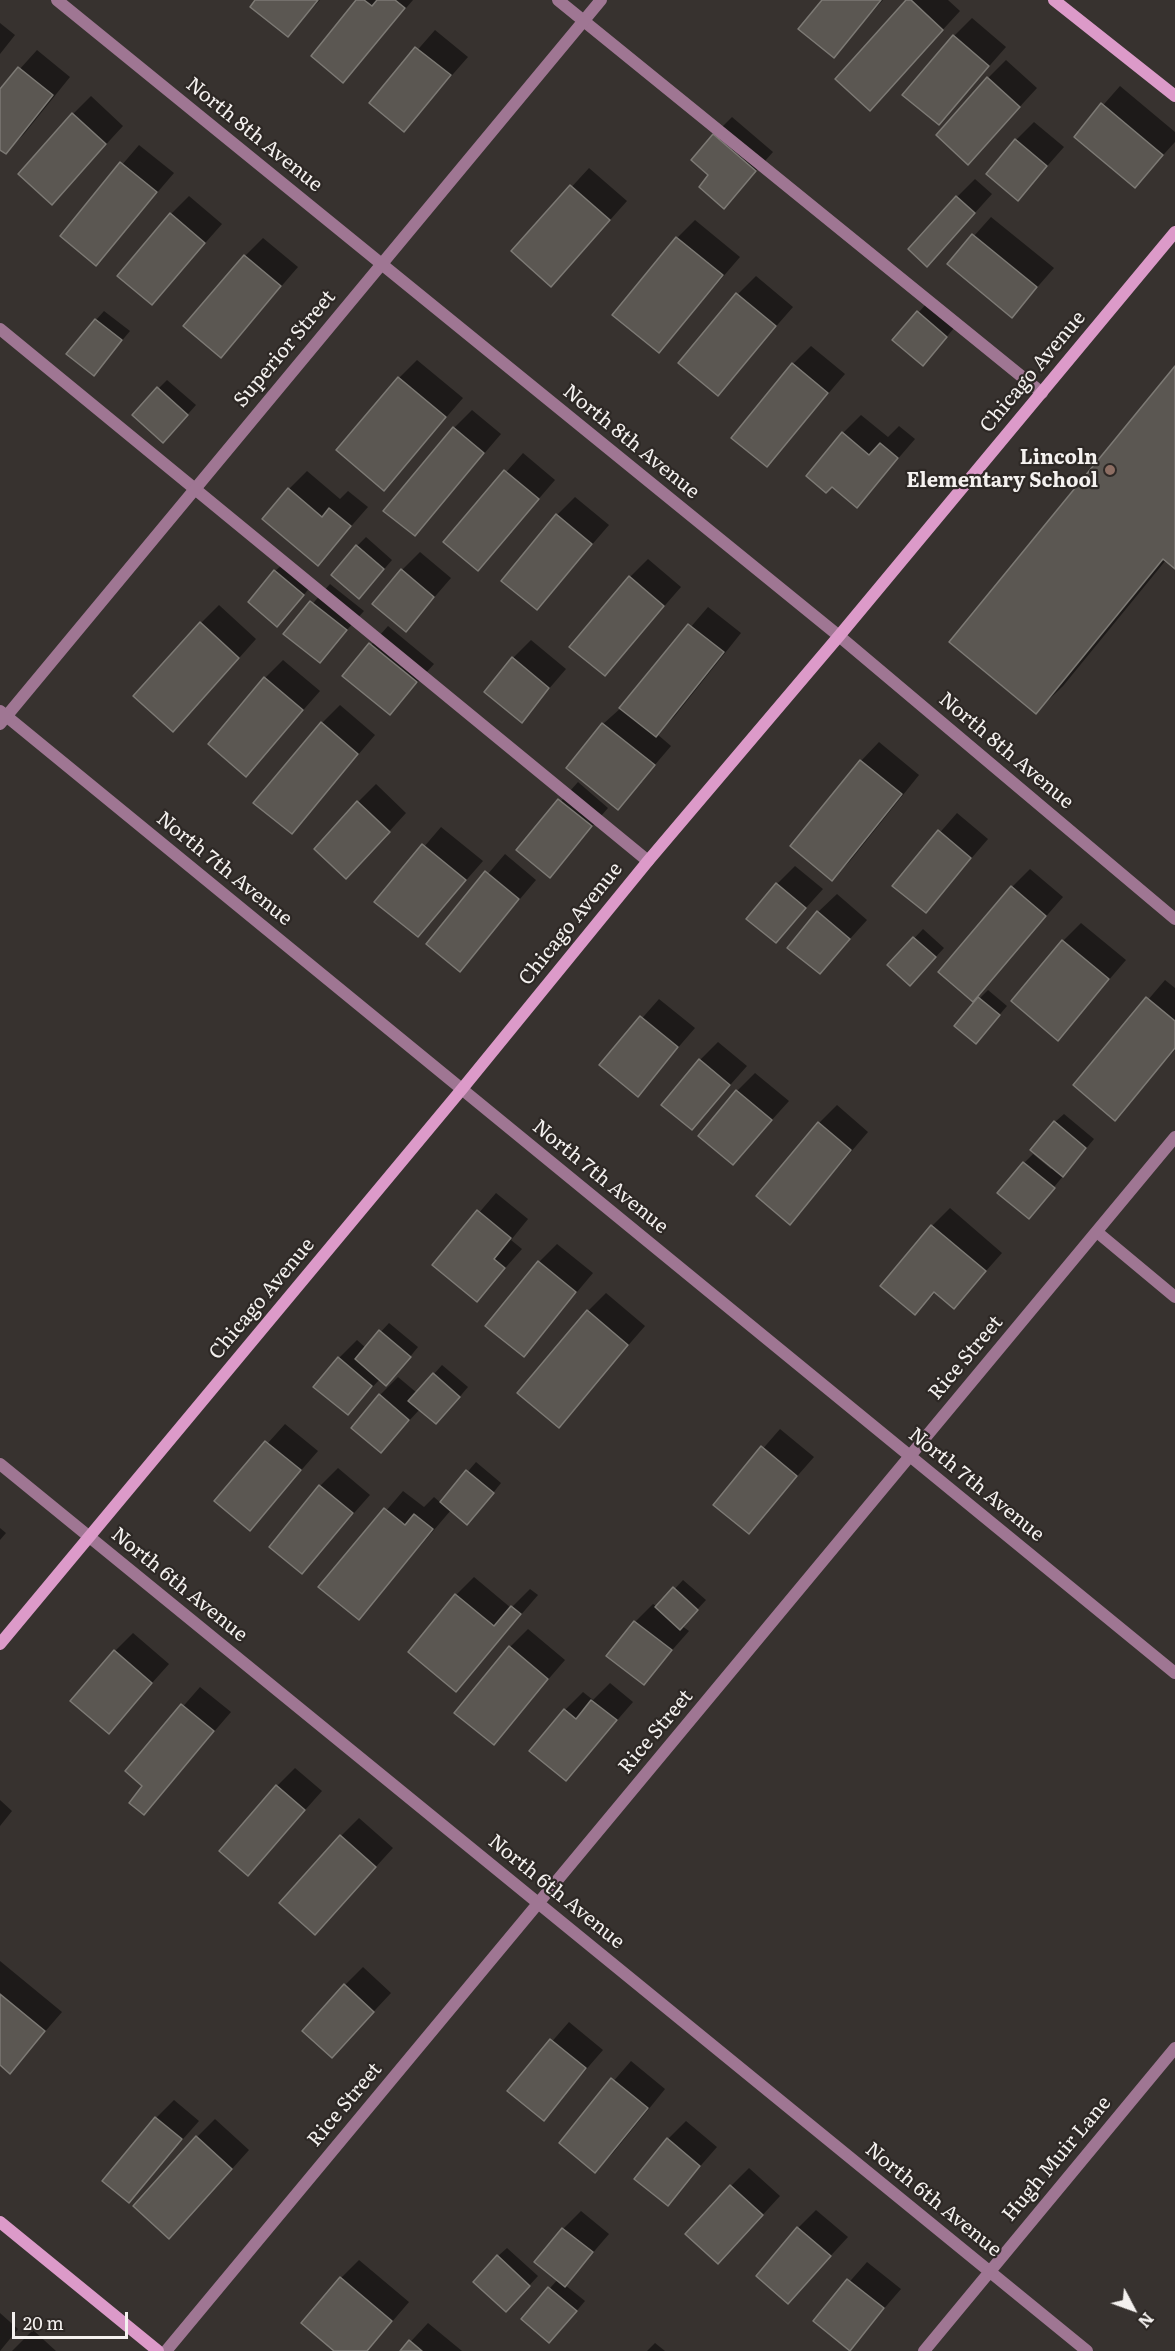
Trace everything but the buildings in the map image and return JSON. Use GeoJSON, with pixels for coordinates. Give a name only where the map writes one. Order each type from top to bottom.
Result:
{"type":"FeatureCollection","features":[{"type":"Feature","properties":{"kind":"main road"},"geometry":{"type":"LineString","coordinates":[[1054,0],[1175,96]]}},
{"type":"Feature","properties":{"kind":"main road","name":"Chicago Avenue"},"geometry":{"type":"LineString","coordinates":[[0,1644],[462,1089],[648,861],[839,636],[1175,232]]}},
{"type":"Feature","properties":{"kind":"main road"},"geometry":{"type":"LineString","coordinates":[[0,2222],[158,2351]]}},
{"type":"Feature","properties":{"kind":"street","name":"North 8th Avenue"},"geometry":{"type":"LineString","coordinates":[[57,0],[839,636],[1175,919]]}},
{"type":"Feature","properties":{"kind":"street"},"geometry":{"type":"LineString","coordinates":[[558,0],[1042,393]]}},
{"type":"Feature","properties":{"kind":"street","name":"Superior Street"},"geometry":{"type":"LineString","coordinates":[[2,717],[196,488],[601,0]]}},
{"type":"Feature","properties":{"kind":"street"},"geometry":{"type":"LineString","coordinates":[[0,329],[648,861]]}},
{"type":"Feature","properties":{"kind":"street","name":"North 7th Avenue"},"geometry":{"type":"LineString","coordinates":[[2,717],[462,1089],[1175,1673]]}},
{"type":"Feature","properties":{"kind":"street","name":"Rice Street"},"geometry":{"type":"LineString","coordinates":[[166,2351],[1175,1137]]}},
{"type":"Feature","properties":{"kind":"street"},"geometry":{"type":"LineString","coordinates":[[1097,1232],[1175,1297]]}},
{"type":"Feature","properties":{"kind":"street","name":"North 6th Avenue"},"geometry":{"type":"LineString","coordinates":[[0,1464],[1087,2351]]}},
{"type":"Feature","properties":{"kind":"street","name":"Hugh Muir Lane"},"geometry":{"type":"LineString","coordinates":[[924,2351],[1175,2048]]}},
{"type":"Feature","properties":{"kind":"place","name":"Lincoln Elementary School"},"geometry":{"type":"Point","coordinates":[1110,470]}}]}
